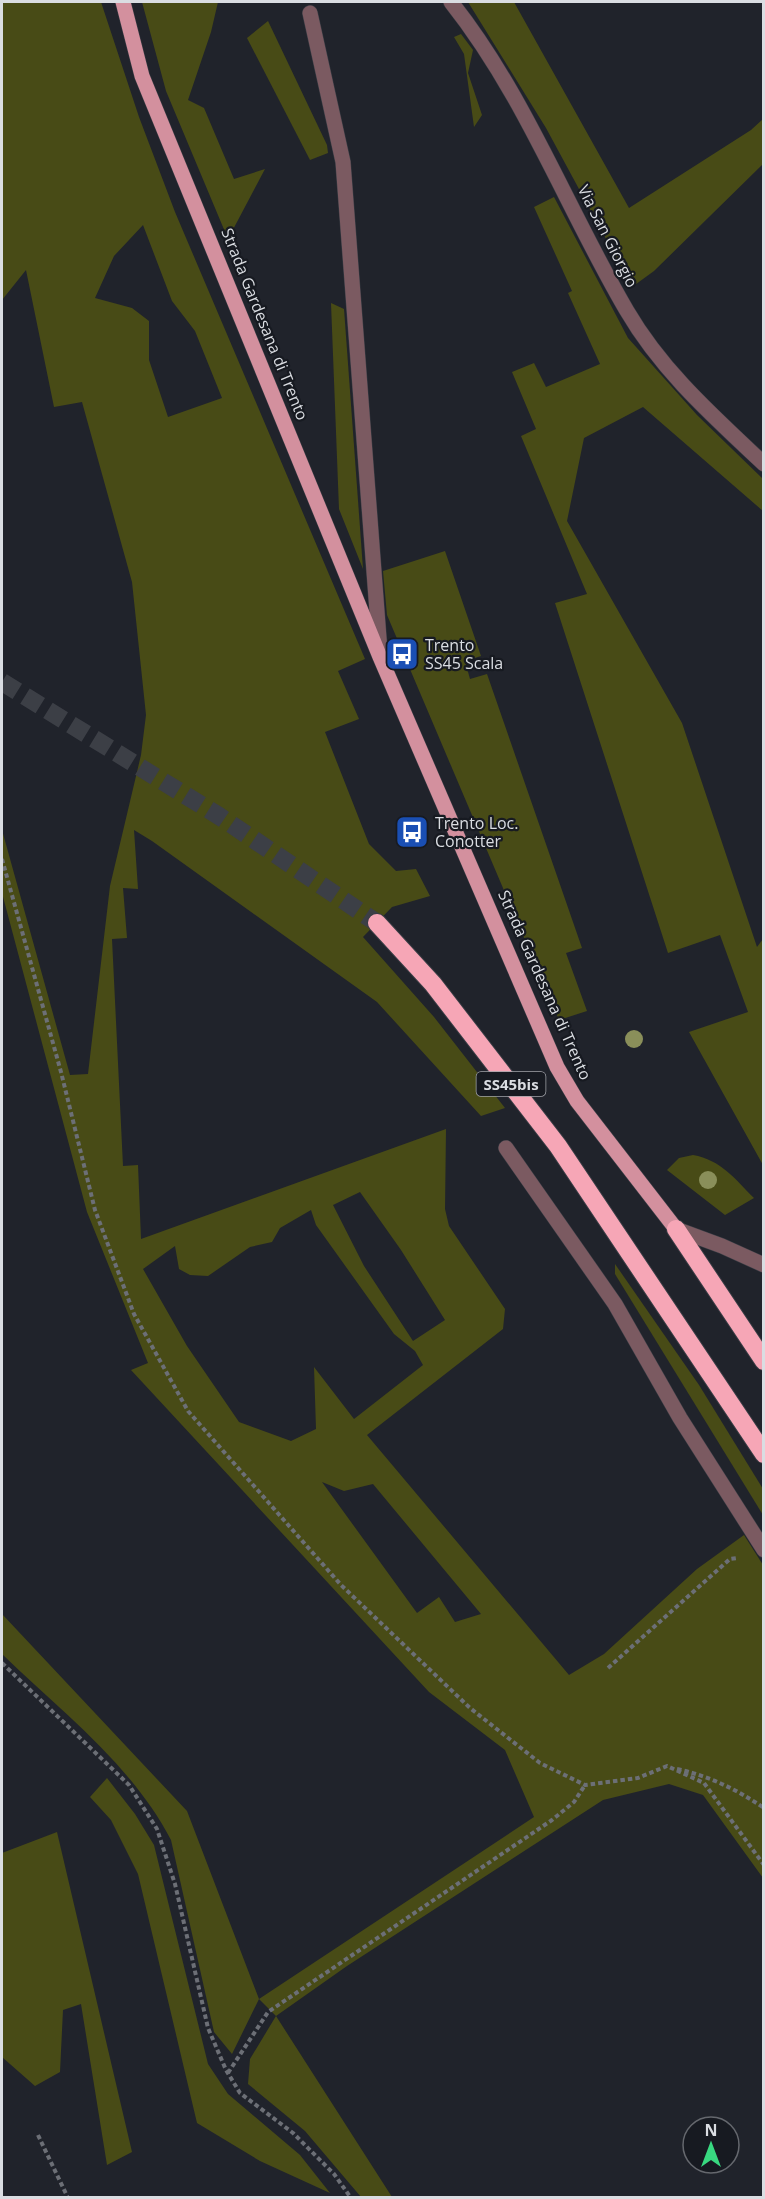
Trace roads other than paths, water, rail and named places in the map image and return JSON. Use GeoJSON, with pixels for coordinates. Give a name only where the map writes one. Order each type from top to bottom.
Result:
{"type":"FeatureCollection","features":[{"type":"Feature","properties":{"kind":"highway","name":"SS45bis"},"geometry":{"type":"LineString","coordinates":[[377,923],[433,984],[558,1146],[764,1454]]}},
{"type":"Feature","properties":{"kind":"highway","name":"Strada Gardesana di Trento"},"geometry":{"type":"LineString","coordinates":[[676,1229],[764,1361]]}},
{"type":"Feature","properties":{"kind":"main road","name":"Strada Gardesana di Trento"},"geometry":{"type":"LineString","coordinates":[[123,2],[142,76],[380,657],[557,1067],[577,1101],[676,1229]]}},
{"type":"Feature","properties":{"kind":"street","name":"Via San Giorgio"},"geometry":{"type":"LineString","coordinates":[[451,2],[505,83],[627,311],[687,392],[764,464]]}},
{"type":"Feature","properties":{"kind":"street","name":"Strada Gardesana di Trento"},"geometry":{"type":"LineString","coordinates":[[310,13],[343,162],[380,657]]}},
{"type":"Feature","properties":{"kind":"street"},"geometry":{"type":"LineString","coordinates":[[506,1148],[615,1304],[680,1418],[764,1550]]}},
{"type":"Feature","properties":{"kind":"street"},"geometry":{"type":"LineString","coordinates":[[676,1229],[722,1245],[764,1265]]}},
{"type":"Feature","properties":{"kind":"tunnel"},"geometry":{"type":"LineString","coordinates":[[2,682],[219,816],[377,923]]}},
{"type":"Feature","properties":{"kind":"place","name":"Trento SS45 Scala"},"geometry":{"type":"Point","coordinates":[402,654]}},
{"type":"Feature","properties":{"kind":"place","name":"Trento Loc. Conotter"},"geometry":{"type":"Point","coordinates":[412,832]}}]}
